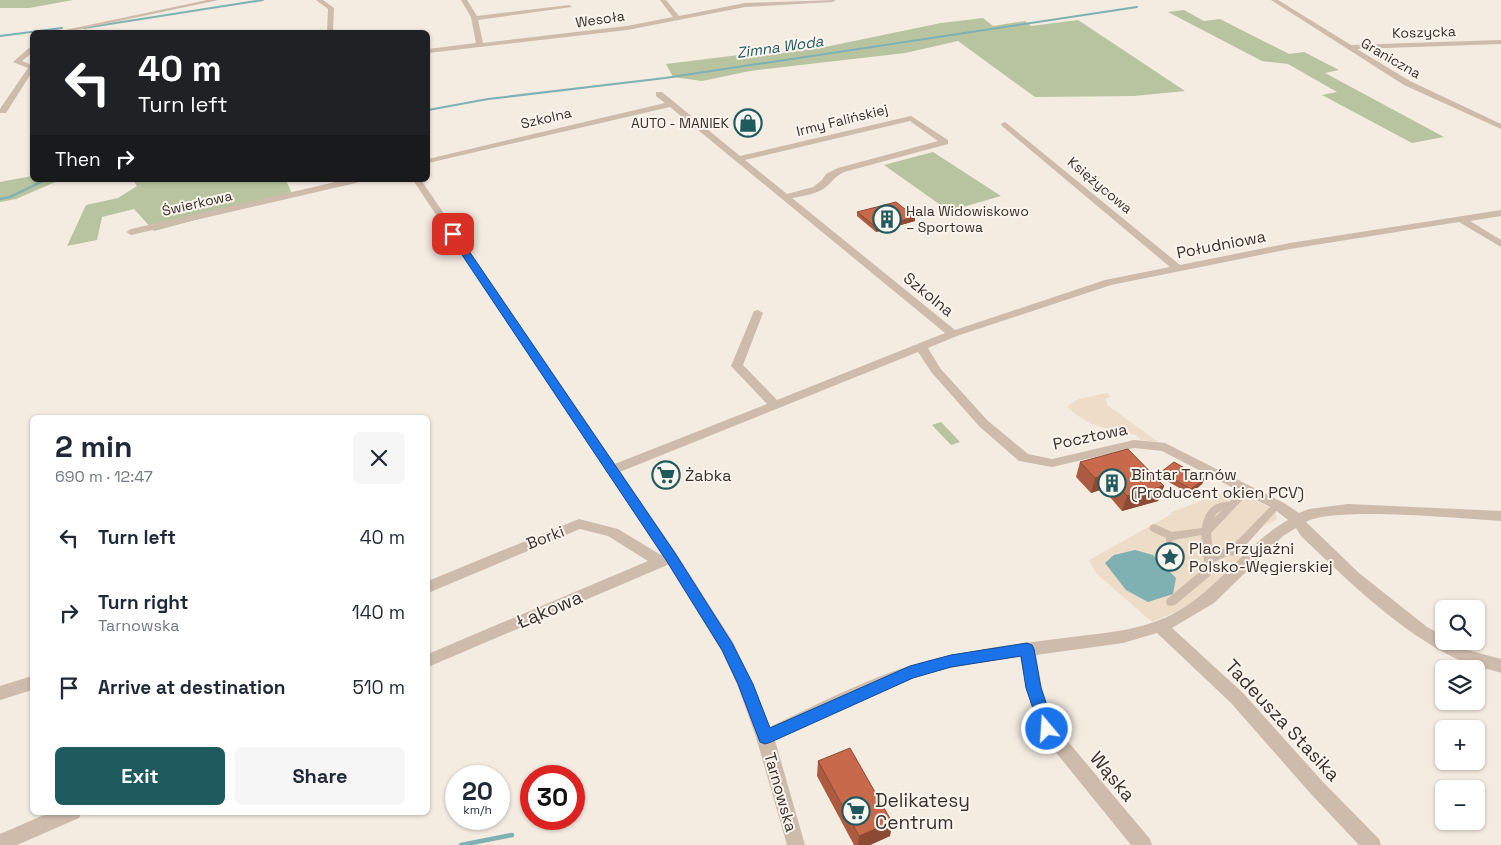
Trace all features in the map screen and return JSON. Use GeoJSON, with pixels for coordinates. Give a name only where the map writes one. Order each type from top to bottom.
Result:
{"type":"FeatureCollection","features":[{"type":"Feature","properties":{"kind":"street"},"geometry":{"type":"LineString","coordinates":[[69,30],[216,0]]}},
{"type":"Feature","properties":{"kind":"street"},"geometry":{"type":"LineString","coordinates":[[319,0],[331,8],[330,30]]}},
{"type":"Feature","properties":{"kind":"street"},"geometry":{"type":"LineString","coordinates":[[464,0],[474,18],[480,46]]}},
{"type":"Feature","properties":{"kind":"street"},"geometry":{"type":"LineString","coordinates":[[663,0],[677,18]]}},
{"type":"Feature","properties":{"kind":"street","name":"Wesoła"},"geometry":{"type":"LineString","coordinates":[[430,51],[609,30],[745,5],[833,0]]}},
{"type":"Feature","properties":{"kind":"street","name":"Graniczna"},"geometry":{"type":"LineString","coordinates":[[1274,0],[1348,48],[1407,83],[1501,127]]}},
{"type":"Feature","properties":{"kind":"street"},"geometry":{"type":"LineString","coordinates":[[474,18],[569,7]]}},
{"type":"Feature","properties":{"kind":"street","name":"Koszycka"},"geometry":{"type":"LineString","coordinates":[[1348,48],[1501,42]]}},
{"type":"Feature","properties":{"kind":"street"},"geometry":{"type":"LineString","coordinates":[[30,52],[17,62],[30,66]]}},
{"type":"Feature","properties":{"kind":"street"},"geometry":{"type":"LineString","coordinates":[[2,111],[30,70]]}},
{"type":"Feature","properties":{"kind":"street","name":"Szkolna"},"geometry":{"type":"LineString","coordinates":[[612,470],[953,334],[659,94]]}},
{"type":"Feature","properties":{"kind":"street","name":"Szkolna"},"geometry":{"type":"LineString","coordinates":[[430,161],[671,104]]}},
{"type":"Feature","properties":{"kind":"street","name":"Irmy Falińskiej"},"geometry":{"type":"LineString","coordinates":[[738,159],[911,118],[945,142],[841,170],[829,176],[827,182],[819,188],[784,197]]}},
{"type":"Feature","properties":{"kind":"street","name":"Księżycowa"},"geometry":{"type":"LineString","coordinates":[[1005,124],[1177,267]]}},
{"type":"Feature","properties":{"kind":"street","name":"Świerkowa"},"geometry":{"type":"LineString","coordinates":[[131,232],[347,182]]}},
{"type":"Feature","properties":{"kind":"street","name":"Tarnowska"},"geometry":{"type":"LineString","coordinates":[[418,182],[612,470],[665,560],[727,647],[745,684],[765,737],[796,845]]}},
{"type":"Feature","properties":{"kind":"street","name":"Południowa"},"geometry":{"type":"LineString","coordinates":[[953,334],[1109,282],[1290,246],[1501,213]]}},
{"type":"Feature","properties":{"kind":"street"},"geometry":{"type":"LineString","coordinates":[[1460,220],[1501,244]]}},
{"type":"Feature","properties":{"kind":"street"},"geometry":{"type":"LineString","coordinates":[[758,314],[737,366],[775,405]]}},
{"type":"Feature","properties":{"kind":"street","name":"Pocztowa"},"geometry":{"type":"LineString","coordinates":[[920,347],[936,370],[983,423],[1024,458],[1052,462],[1134,444],[1158,445],[1270,502],[1297,519],[1306,532],[1354,577],[1422,631],[1463,654],[1501,666]]}},
{"type":"Feature","properties":{"kind":"street"},"geometry":{"type":"LineString","coordinates":[[1171,602],[1207,572],[1209,560],[1206,532],[1244,493]]}},
{"type":"Feature","properties":{"kind":"street"},"geometry":{"type":"LineString","coordinates":[[1209,560],[1226,552],[1233,552],[1274,508]]}},
{"type":"Feature","properties":{"kind":"street"},"geometry":{"type":"LineString","coordinates":[[765,737],[910,672],[951,661],[1123,637],[1178,619],[1209,599],[1278,532],[1297,519],[1324,510],[1348,509],[1501,516]]}},
{"type":"Feature","properties":{"kind":"street","name":"Borki"},"geometry":{"type":"LineString","coordinates":[[430,585],[579,524],[604,527],[665,560]]}},
{"type":"Feature","properties":{"kind":"street"},"geometry":{"type":"LineString","coordinates":[[1154,528],[1171,538],[1180,538],[1196,530],[1206,532]]}},
{"type":"Feature","properties":{"kind":"street","name":"Łąkowa"},"geometry":{"type":"LineString","coordinates":[[430,660],[665,560]]}},
{"type":"Feature","properties":{"kind":"street","name":"Tadeusza Stasika"},"geometry":{"type":"LineString","coordinates":[[1160,626],[1237,698],[1317,788],[1372,845]]}},
{"type":"Feature","properties":{"kind":"street","name":"Wąska"},"geometry":{"type":"LineString","coordinates":[[1027,649],[1034,688],[1047,729],[1142,845]]}},
{"type":"Feature","properties":{"kind":"street"},"geometry":{"type":"LineString","coordinates":[[0,693],[30,683]]}},
{"type":"Feature","properties":{"kind":"street"},"geometry":{"type":"LineString","coordinates":[[0,843],[65,815]]}},
{"type":"Feature","properties":{"kind":"green space"},"geometry":{"type":"Polygon","coordinates":[[[0,0],[73,0],[29,8],[0,8],[0,0]]]}},
{"type":"Feature","properties":{"kind":"green space"},"geometry":{"type":"Polygon","coordinates":[[[1184,10],[1204,21],[1220,19],[1289,54],[1304,52],[1339,70],[1325,73],[1444,137],[1412,143],[1322,95],[1337,92],[1288,64],[1262,61],[1168,12],[1184,10]]]}},
{"type":"Feature","properties":{"kind":"green space"},"geometry":{"type":"Polygon","coordinates":[[[983,18],[993,26],[1025,21],[1031,26],[1078,20],[1185,91],[1134,96],[1035,97],[958,41],[905,53],[750,71],[702,81],[673,77],[666,64],[739,55],[747,58],[825,47],[941,23],[983,18]]]}},
{"type":"Feature","properties":{"kind":"green space"},"geometry":{"type":"Polygon","coordinates":[[[933,152],[1001,196],[949,211],[884,165],[933,152]]]}},
{"type":"Feature","properties":{"kind":"green space"},"geometry":{"type":"Polygon","coordinates":[[[30,176],[30,182],[55,182],[16,199],[0,202],[0,182],[30,176]]]}},
{"type":"Feature","properties":{"kind":"green space"},"geometry":{"type":"Polygon","coordinates":[[[134,182],[287,182],[292,194],[154,231],[134,209],[102,217],[97,240],[67,246],[86,205],[118,198],[137,186],[134,182]]]}},
{"type":"Feature","properties":{"kind":"green space"},"geometry":{"type":"Polygon","coordinates":[[[941,422],[960,442],[951,445],[932,425],[941,422]]]}},
{"type":"Feature","properties":{"kind":"shaded area"},"geometry":{"type":"Polygon","coordinates":[[[1107,393],[1111,397],[1106,398],[1107,405],[1158,442],[1141,440],[1137,435],[1121,433],[1092,424],[1075,414],[1067,406],[1079,399],[1107,393]]]}},
{"type":"Feature","properties":{"kind":"shaded area","name":"Plac Przyjaźni Polsko-Węgierskiej"},"geometry":{"type":"Polygon","coordinates":[[[1234,489],[1274,510],[1277,518],[1275,521],[1264,525],[1246,543],[1247,552],[1209,590],[1185,608],[1152,622],[1096,573],[1089,560],[1172,514],[1171,512],[1234,489]]]}},
{"type":"Feature","properties":{"kind":"water"},"geometry":{"type":"Polygon","coordinates":[[[1135,550],[1153,555],[1176,578],[1173,594],[1148,602],[1126,590],[1105,563],[1114,555],[1135,550]]]}},
{"type":"Feature","properties":{"kind":"building","name":"Hala Widowiskowo – Sportowa"},"geometry":{"type":"Polygon","coordinates":[[[896,202],[915,217],[876,227],[857,212],[896,202]]]}},
{"type":"Feature","properties":{"kind":"building"},"geometry":{"type":"Polygon","coordinates":[[[1128,449],[1164,486],[1127,496],[1108,474],[1095,478],[1080,462],[1128,449]]]}},
{"type":"Feature","properties":{"kind":"building"},"geometry":{"type":"Polygon","coordinates":[[[1174,462],[1204,479],[1191,489],[1161,472],[1174,462]]]}},
{"type":"Feature","properties":{"kind":"building","name":"Delikatesy Centrum"},"geometry":{"type":"Polygon","coordinates":[[[850,748],[892,822],[859,836],[818,761],[850,748]]]}},
{"type":"Feature","properties":{"kind":"waterway"},"geometry":{"type":"LineString","coordinates":[[84,28],[263,0]]}},
{"type":"Feature","properties":{"kind":"waterway","name":"Zimna Woda"},"geometry":{"type":"LineString","coordinates":[[430,110],[488,99],[665,78],[1137,7]]}},
{"type":"Feature","properties":{"kind":"waterway"},"geometry":{"type":"LineString","coordinates":[[46,30],[62,28]]}},
{"type":"Feature","properties":{"kind":"waterway"},"geometry":{"type":"LineString","coordinates":[[0,36],[30,32]]}},
{"type":"Feature","properties":{"kind":"waterway","name":"Zimna Woda"},"geometry":{"type":"LineString","coordinates":[[0,199],[10,197],[41,182]]}},
{"type":"Feature","properties":{"kind":"waterway"},"geometry":{"type":"LineString","coordinates":[[461,845],[512,835]]}},
{"type":"Feature","properties":{"kind":"place","name":"AUTO - MANIEK"},"geometry":{"type":"Point","coordinates":[748,123]}},
{"type":"Feature","properties":{"kind":"place","name":"Hala Widowiskowo – Sportowa"},"geometry":{"type":"Point","coordinates":[887,219]}},
{"type":"Feature","properties":{"kind":"place","name":"Żabka"},"geometry":{"type":"Point","coordinates":[666,475]}},
{"type":"Feature","properties":{"kind":"place","name":"Bintar Tarnów (Producent okien PCV)"},"geometry":{"type":"Point","coordinates":[1112,483]}},
{"type":"Feature","properties":{"kind":"place","name":"Plac Przyjaźni Polsko-Węgierskiej"},"geometry":{"type":"Point","coordinates":[1170,557]}},
{"type":"Feature","properties":{"kind":"place","name":"Delikatesy Centrum"},"geometry":{"type":"Point","coordinates":[856,811]}},
{"type":"Feature","properties":{"kind":"route"},"geometry":{"type":"LineString","coordinates":[[453,234],[671,557],[727,647],[745,684],[765,737],[910,672],[951,661],[1027,649],[1034,688],[1047,729]]}}]}
